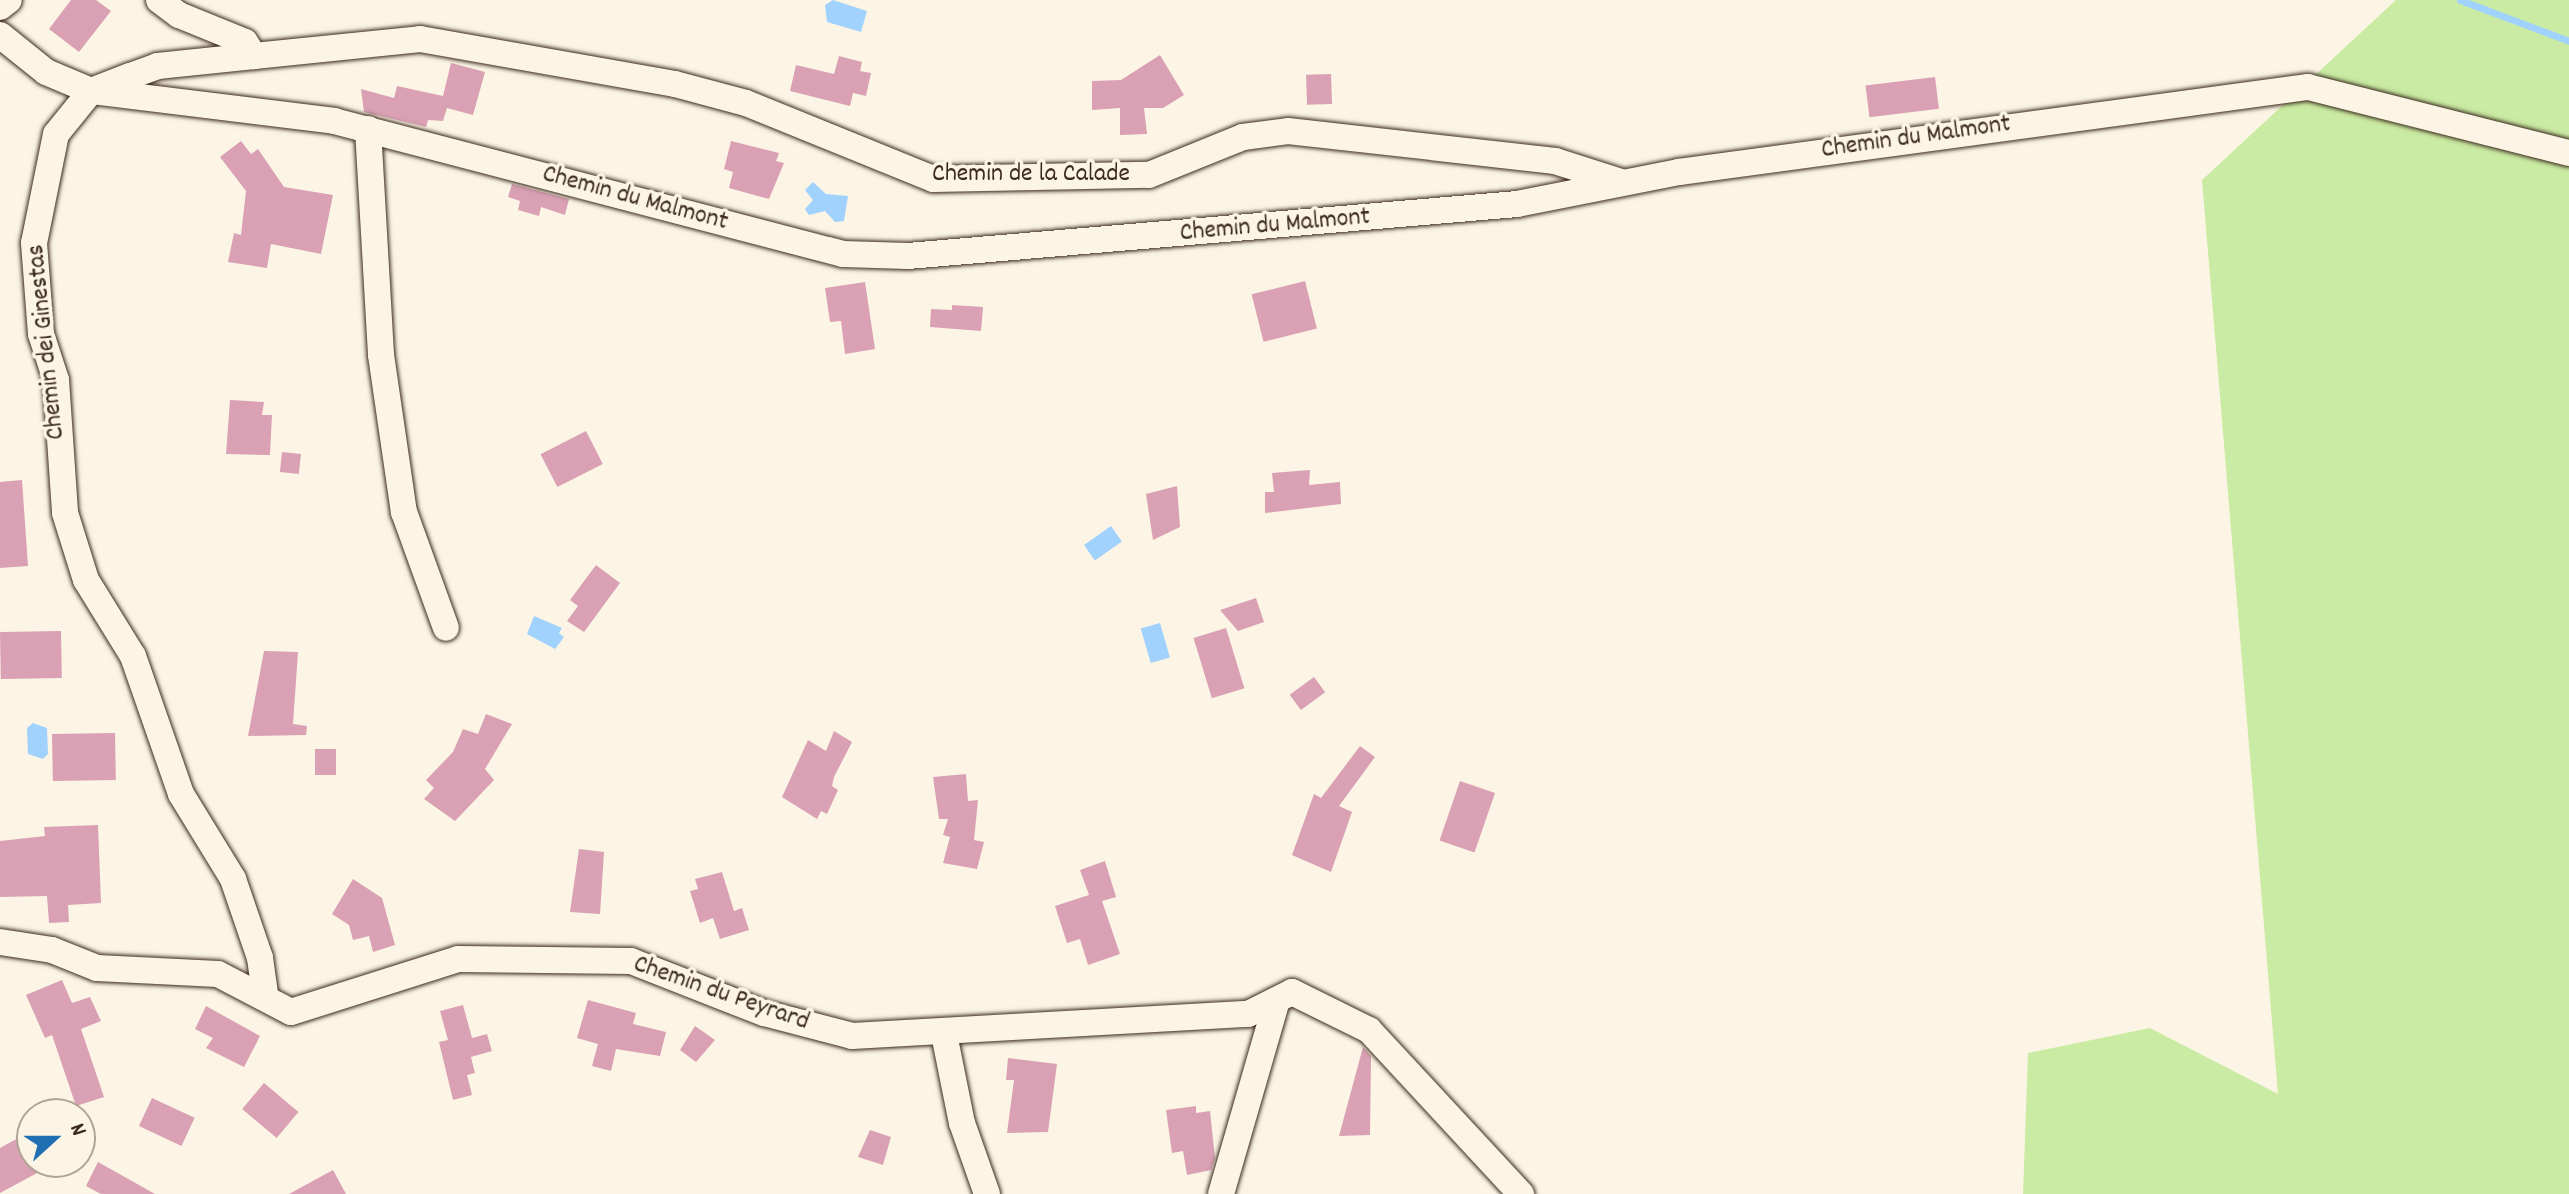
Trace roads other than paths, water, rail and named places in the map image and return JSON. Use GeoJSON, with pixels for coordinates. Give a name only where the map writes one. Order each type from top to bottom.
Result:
{"type":"FeatureCollection","features":[{"type":"Feature","properties":{"kind":"street"},"geometry":{"type":"LineString","coordinates":[[0,7],[9,0]]}},
{"type":"Feature","properties":{"kind":"street"},"geometry":{"type":"LineString","coordinates":[[159,0],[179,15],[245,42],[254,56]]}},
{"type":"Feature","properties":{"kind":"street","name":"Chemin du Malmont"},"geometry":{"type":"LineString","coordinates":[[0,35],[46,72],[91,91],[368,129],[843,254],[908,256],[1517,204],[1624,183],[2026,122],[2308,87],[2569,153]]}},
{"type":"Feature","properties":{"kind":"street","name":"Chemin de la Calade"},"geometry":{"type":"LineString","coordinates":[[91,91],[158,66],[420,39],[661,81],[746,103],[933,179],[1149,175],[1243,137],[1288,131],[1555,161],[1624,183]]}},
{"type":"Feature","properties":{"kind":"street","name":"Chemin dei Ginestas"},"geometry":{"type":"LineString","coordinates":[[91,91],[56,134],[34,243],[41,334],[56,380],[65,513],[86,580],[133,656],[181,794],[233,879],[257,944],[265,994]]}},
{"type":"Feature","properties":{"kind":"street"},"geometry":{"type":"LineString","coordinates":[[368,129],[381,355],[404,512],[446,628]]}},
{"type":"Feature","properties":{"kind":"street","name":"Chemin du Peyrard"},"geometry":{"type":"LineString","coordinates":[[0,942],[52,950],[97,968],[218,974],[265,994],[291,1012],[458,959],[631,961],[764,1013],[852,1036],[944,1034],[1171,1014],[1248,1014],[1276,1004],[1292,992],[1369,1030],[1521,1194]]}},
{"type":"Feature","properties":{"kind":"street"},"geometry":{"type":"LineString","coordinates":[[1221,1194],[1276,1004]]}},
{"type":"Feature","properties":{"kind":"street"},"geometry":{"type":"LineString","coordinates":[[944,1034],[962,1123],[987,1194]]}},
{"type":"Feature","properties":{"kind":"water"},"geometry":{"type":"Polygon","coordinates":[[[833,0],[867,11],[861,32],[827,22],[825,5],[833,0]]]}},
{"type":"Feature","properties":{"kind":"water"},"geometry":{"type":"Polygon","coordinates":[[[813,182],[826,194],[848,196],[844,221],[835,222],[825,211],[809,215],[805,209],[813,200],[805,190],[813,182]]]}},
{"type":"Feature","properties":{"kind":"water"},"geometry":{"type":"Polygon","coordinates":[[[1111,526],[1122,542],[1095,560],[1084,545],[1111,526]]]}},
{"type":"Feature","properties":{"kind":"water"},"geometry":{"type":"Polygon","coordinates":[[[534,616],[562,628],[559,633],[564,637],[555,649],[527,634],[534,616]]]}},
{"type":"Feature","properties":{"kind":"water"},"geometry":{"type":"Polygon","coordinates":[[[1160,623],[1170,658],[1151,663],[1141,629],[1160,623]]]}},
{"type":"Feature","properties":{"kind":"water"},"geometry":{"type":"Polygon","coordinates":[[[33,723],[47,728],[48,754],[43,759],[28,754],[27,728],[33,723]]]}},
{"type":"Feature","properties":{"kind":"waterway"},"geometry":{"type":"LineString","coordinates":[[2460,0],[2569,41]]}}]}
